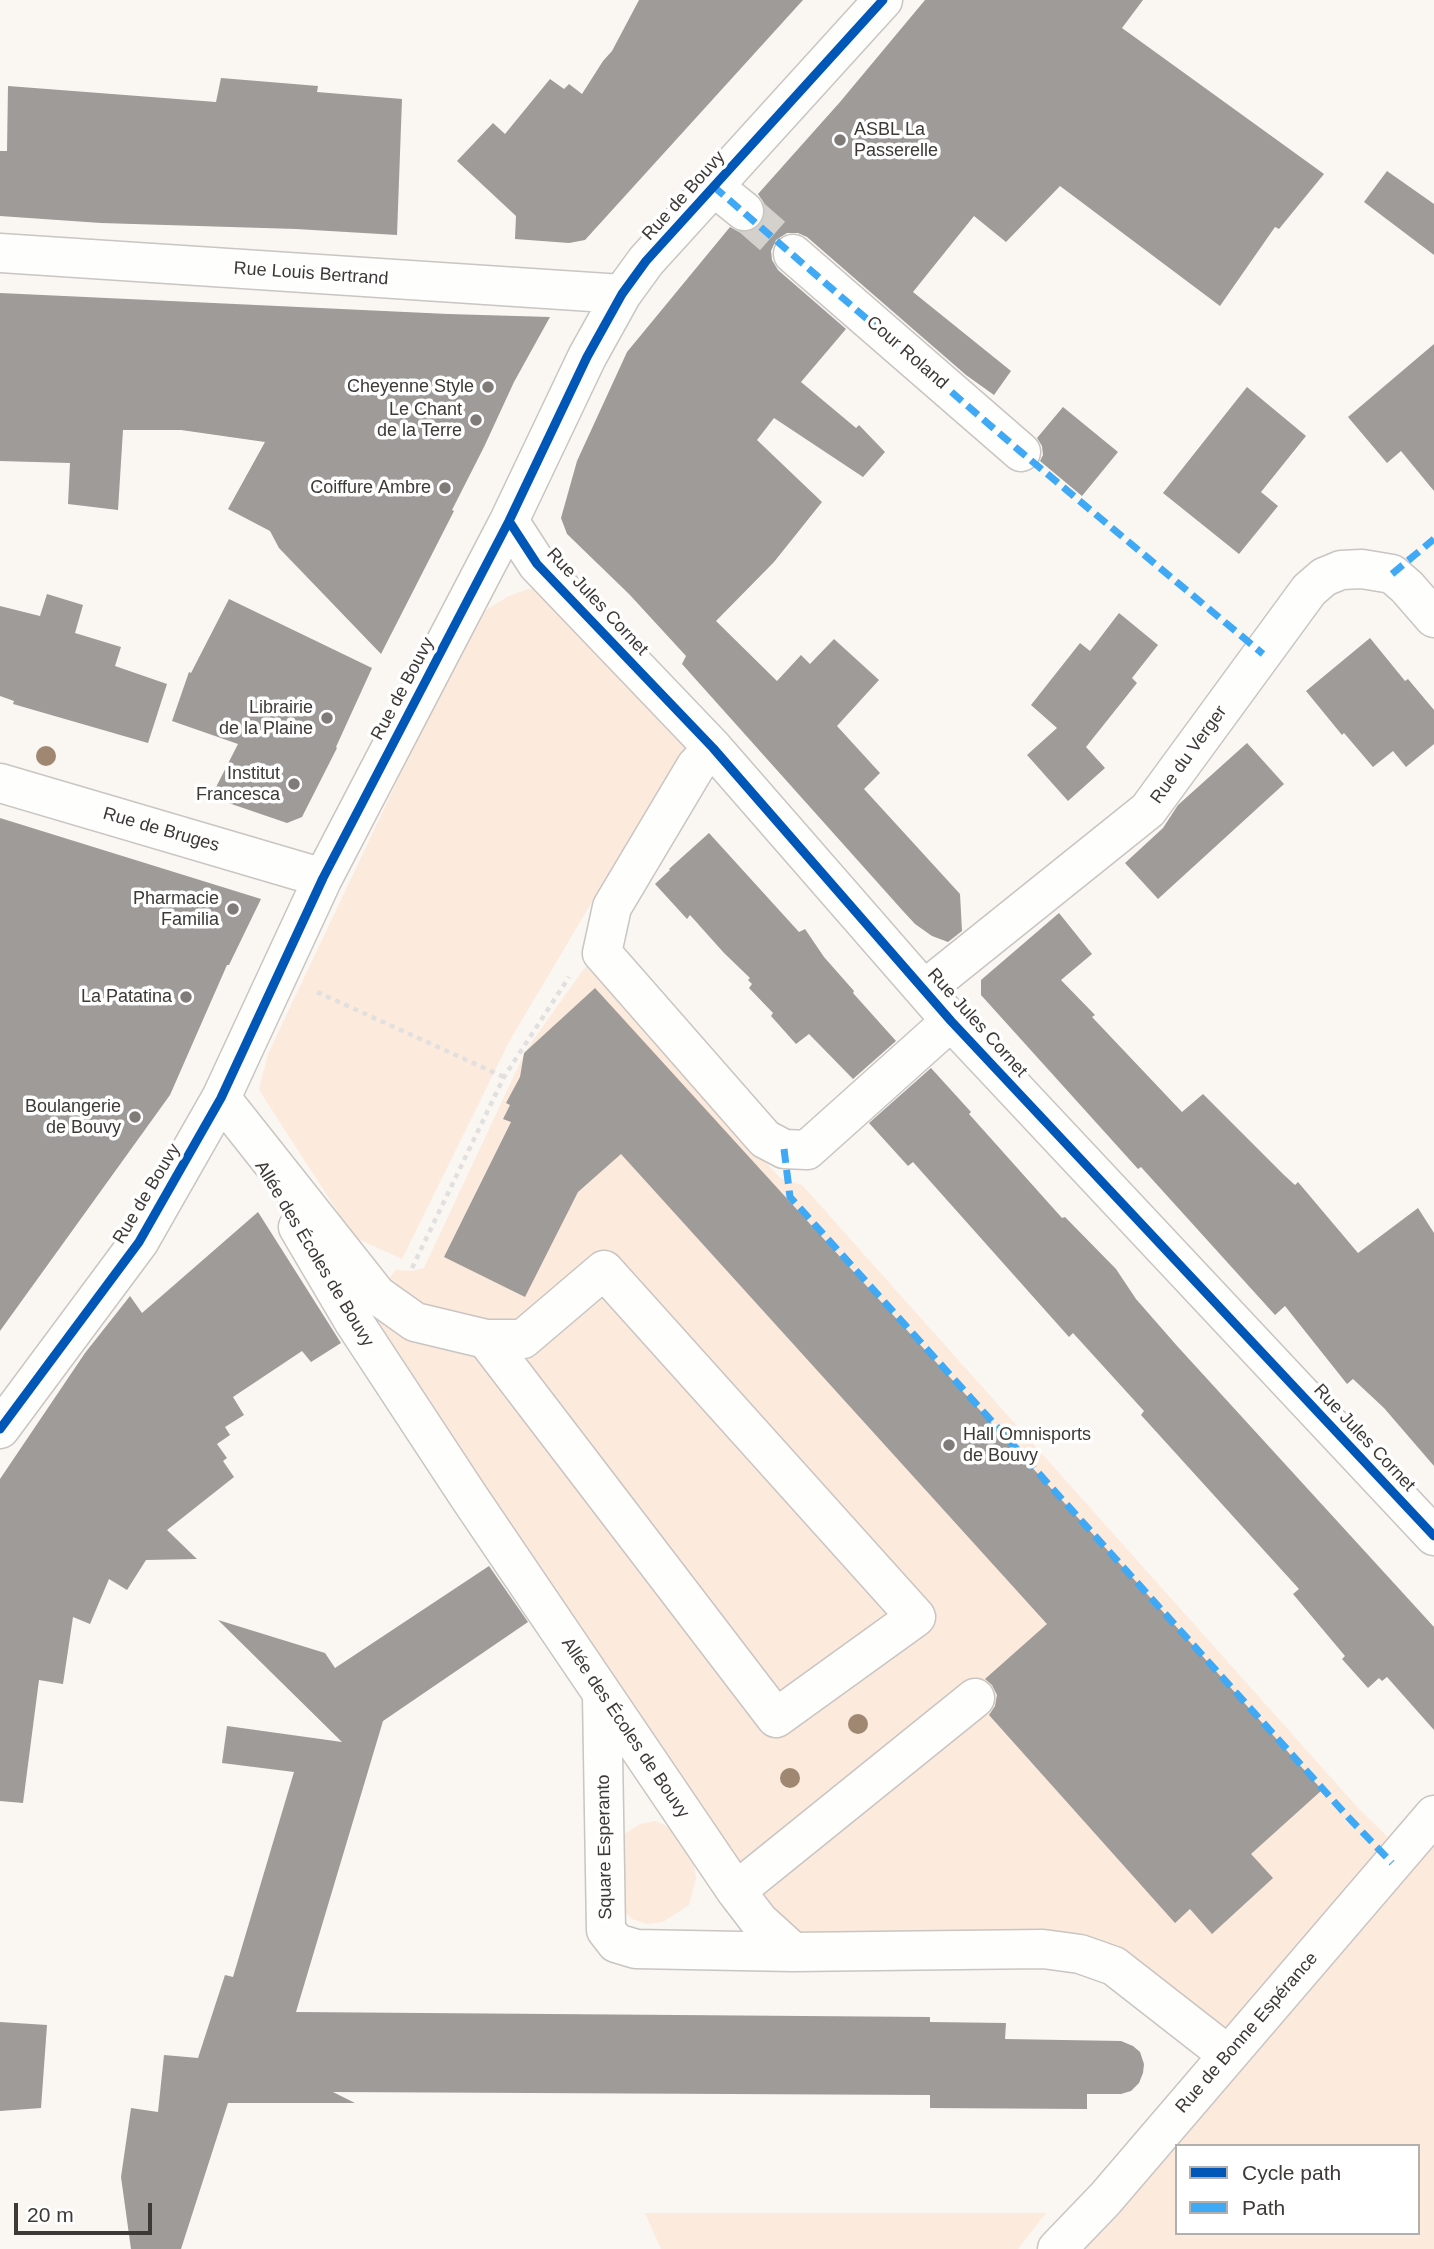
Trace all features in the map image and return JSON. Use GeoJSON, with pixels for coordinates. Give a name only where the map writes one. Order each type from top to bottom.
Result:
{"type":"FeatureCollection","features":[{"type":"Feature","properties":{"kind":"street","name":"Rue de Bouvy"},"geometry":{"type":"LineString","coordinates":[[0,1429],[139,1242],[221,1098],[323,878],[509,522],[587,357],[622,295],[646,261],[883,0]]}},
{"type":"Feature","properties":{"kind":"street"},"geometry":{"type":"LineString","coordinates":[[713,186],[744,211]]}},
{"type":"Feature","properties":{"kind":"street","name":"Rue Louis Bertrand"},"geometry":{"type":"LineString","coordinates":[[0,253],[622,295]]}},
{"type":"Feature","properties":{"kind":"street","name":"Cour Roland"},"geometry":{"type":"LineString","coordinates":[[793,254],[1021,452]]}},
{"type":"Feature","properties":{"kind":"street","name":"Rue Jules Cornet"},"geometry":{"type":"LineString","coordinates":[[509,522],[537,564],[713,748],[951,1021],[1434,1536]]}},
{"type":"Feature","properties":{"kind":"street","name":"Rue du Verger"},"geometry":{"type":"LineString","coordinates":[[925,989],[1148,810],[1309,590],[1324,577],[1351,569],[1392,574],[1434,618]]}},
{"type":"Feature","properties":{"kind":"street"},"geometry":{"type":"LineString","coordinates":[[602,953],[612,907],[696,766],[713,748]]}},
{"type":"Feature","properties":{"kind":"street","name":"Rue de Bruges"},"geometry":{"type":"LineString","coordinates":[[0,783],[323,878]]}},
{"type":"Feature","properties":{"kind":"street","name":"Rue Jules Cornet"},"geometry":{"type":"LineString","coordinates":[[602,953],[765,1139],[784,1149],[807,1150],[951,1021]]}},
{"type":"Feature","properties":{"kind":"street"},"geometry":{"type":"LineString","coordinates":[[221,1098],[377,1295],[415,1322],[486,1339],[523,1339],[604,1270],[916,1617],[776,1718],[486,1339]]}},
{"type":"Feature","properties":{"kind":"street","name":"Allée des Écoles de Bouvy"},"geometry":{"type":"LineString","coordinates":[[221,1098],[354,1322],[602,1695],[736,1891],[759,1921],[793,1952]]}},
{"type":"Feature","properties":{"kind":"street","name":"Square Esperanto"},"geometry":{"type":"LineString","coordinates":[[602,1695],[606,1930],[615,1943],[636,1949],[793,1952]]}},
{"type":"Feature","properties":{"kind":"street"},"geometry":{"type":"LineString","coordinates":[[736,1891],[975,1698]]}},
{"type":"Feature","properties":{"kind":"street","name":"Rue de Bonne Espérance"},"geometry":{"type":"LineString","coordinates":[[1057,2249],[1105,2199],[1434,1815]]}},
{"type":"Feature","properties":{"kind":"street"},"geometry":{"type":"LineString","coordinates":[[793,1952],[1043,1949],[1080,1954],[1114,1966],[1228,2055]]}},
{"type":"Feature","properties":{"kind":"path"},"geometry":{"type":"LineString","coordinates":[[415,1322],[411,1271],[504,1077],[590,945],[602,953]]}},
{"type":"Feature","properties":{"kind":"path"},"geometry":{"type":"LineString","coordinates":[[278,975],[504,1077]]}},
{"type":"Feature","properties":{"kind":"shaded area"},"geometry":{"type":"Polygon","coordinates":[[[540,588],[686,747],[510,1040],[402,1259],[354,1237],[259,1090],[268,1054],[475,617],[507,597],[528,589],[540,588]]]}},
{"type":"Feature","properties":{"kind":"shaded area"},"geometry":{"type":"Polygon","coordinates":[[[586,966],[780,1178],[802,1185],[1359,1809],[1402,1851],[1434,1815],[1434,2249],[1057,2249],[1227,2055],[1114,1966],[793,1952],[354,1322],[396,1270],[424,1268],[526,1050],[586,966]]]}},
{"type":"Feature","properties":{"kind":"shaded area"},"geometry":{"type":"Polygon","coordinates":[[[655,1821],[674,1829],[692,1853],[696,1878],[689,1905],[663,1922],[647,1924],[632,1919],[623,1910],[620,1846],[626,1833],[640,1824],[655,1821]]]}},
{"type":"Feature","properties":{"kind":"shaded area"},"geometry":{"type":"Polygon","coordinates":[[[645,2213],[1046,2213],[1018,2249],[661,2249],[645,2213]]]}},
{"type":"Feature","properties":{"kind":"building"},"geometry":{"type":"Polygon","coordinates":[[[639,0],[803,0],[585,240],[569,243],[515,239],[516,216],[457,161],[493,123],[505,134],[550,79],[564,89],[569,84],[582,94],[612,51],[639,0]]]}},
{"type":"Feature","properties":{"kind":"building"},"geometry":{"type":"Polygon","coordinates":[[[925,0],[1143,0],[1122,28],[1324,174],[1279,229],[1275,227],[1220,306],[1060,186],[1006,242],[974,216],[913,292],[1011,371],[994,395],[966,375],[807,237],[798,233],[787,233],[776,240],[771,251],[772,260],[778,270],[846,329],[801,382],[856,428],[859,425],[885,452],[863,477],[774,418],[757,440],[822,502],[774,562],[716,621],[777,681],[801,655],[810,664],[834,639],[879,680],[837,726],[880,773],[864,789],[960,894],[962,931],[948,942],[932,936],[903,911],[682,664],[686,656],[629,594],[567,534],[561,518],[577,461],[627,352],[730,227],[741,233],[751,232],[761,225],[766,214],[764,203],[758,194],[840,102],[925,0]]]}},
{"type":"Feature","properties":{"kind":"building"},"geometry":{"type":"Polygon","coordinates":[[[221,78],[318,86],[317,92],[402,99],[397,235],[101,223],[0,216],[0,151],[7,151],[8,86],[216,102],[221,78]]]}},
{"type":"Feature","properties":{"kind":"building"},"geometry":{"type":"Polygon","coordinates":[[[1387,171],[1434,204],[1434,255],[1364,202],[1387,171]]]}},
{"type":"Feature","properties":{"kind":"building"},"geometry":{"type":"Polygon","coordinates":[[[0,293],[550,317],[514,382],[452,510],[454,511],[381,654],[279,548],[270,531],[228,509],[265,442],[181,430],[123,430],[118,510],[68,504],[70,463],[0,461],[0,293]]]}},
{"type":"Feature","properties":{"kind":"building"},"geometry":{"type":"Polygon","coordinates":[[[1434,344],[1434,491],[1401,451],[1387,463],[1348,417],[1434,344]]]}},
{"type":"Feature","properties":{"kind":"building"},"geometry":{"type":"Polygon","coordinates":[[[1247,387],[1306,436],[1261,492],[1278,506],[1239,554],[1163,493],[1247,387]]]}},
{"type":"Feature","properties":{"kind":"building"},"geometry":{"type":"Polygon","coordinates":[[[1063,407],[1118,452],[1082,496],[1040,461],[1043,455],[1042,446],[1037,438],[1063,407]]]}},
{"type":"Feature","properties":{"kind":"building"},"geometry":{"type":"Polygon","coordinates":[[[47,594],[83,605],[75,633],[121,647],[115,666],[167,684],[148,743],[13,704],[14,701],[0,696],[0,606],[40,616],[47,594]]]}},
{"type":"Feature","properties":{"kind":"building"},"geometry":{"type":"Polygon","coordinates":[[[229,599],[372,668],[337,748],[302,817],[287,823],[211,797],[238,744],[172,721],[189,672],[191,673],[229,599]]]}},
{"type":"Feature","properties":{"kind":"building"},"geometry":{"type":"Polygon","coordinates":[[[1119,613],[1158,645],[1132,678],[1137,683],[1086,747],[1105,768],[1068,801],[1027,755],[1057,728],[1031,705],[1080,643],[1090,651],[1119,613]]]}},
{"type":"Feature","properties":{"kind":"building"},"geometry":{"type":"Polygon","coordinates":[[[1370,638],[1405,681],[1408,679],[1434,710],[1434,744],[1406,767],[1393,751],[1373,767],[1306,691],[1370,638]]]}},
{"type":"Feature","properties":{"kind":"building"},"geometry":{"type":"Polygon","coordinates":[[[1247,743],[1284,784],[1158,899],[1125,863],[1163,828],[1178,805],[1247,743]]]}},
{"type":"Feature","properties":{"kind":"building"},"geometry":{"type":"Polygon","coordinates":[[[0,818],[261,899],[227,965],[170,1095],[0,1331],[0,818]]]}},
{"type":"Feature","properties":{"kind":"building"},"geometry":{"type":"Polygon","coordinates":[[[709,833],[799,932],[805,929],[853,993],[896,1041],[853,1079],[809,1034],[796,1044],[771,1016],[773,1013],[749,988],[752,984],[748,980],[750,978],[690,915],[687,919],[655,884],[709,833]]]}},
{"type":"Feature","properties":{"kind":"building"},"geometry":{"type":"Polygon","coordinates":[[[1059,913],[1092,954],[1061,980],[1095,1015],[1092,1017],[1182,1112],[1203,1094],[1284,1175],[1295,1185],[1298,1182],[1358,1253],[1418,1208],[1434,1233],[1434,1466],[1384,1408],[1353,1379],[1347,1384],[1285,1306],[1275,1315],[1141,1167],[1138,1169],[981,995],[981,980],[1059,913]]]}},
{"type":"Feature","properties":{"kind":"building","name":"Hall Omnisports de Bouvy"},"geometry":{"type":"Polygon","coordinates":[[[595,988],[1131,1576],[1322,1790],[1251,1854],[1273,1878],[1212,1934],[1190,1909],[1175,1923],[989,1715],[995,1706],[997,1695],[985,1679],[1047,1624],[621,1154],[578,1192],[525,1297],[444,1257],[511,1122],[503,1119],[510,1105],[506,1103],[520,1077],[524,1053],[595,988]]]}},
{"type":"Feature","properties":{"kind":"building"},"geometry":{"type":"Polygon","coordinates":[[[931,1068],[1062,1218],[1065,1217],[1116,1269],[1136,1299],[1178,1347],[1434,1627],[1434,1730],[1387,1677],[1382,1681],[1379,1678],[1368,1688],[1342,1659],[1345,1656],[1293,1594],[1299,1589],[1141,1415],[1144,1411],[1073,1333],[1069,1337],[913,1162],[908,1166],[869,1123],[931,1068]]]}},
{"type":"Feature","properties":{"kind":"building"},"geometry":{"type":"Polygon","coordinates":[[[258,1212],[341,1343],[311,1362],[302,1351],[233,1397],[244,1415],[225,1427],[230,1435],[217,1444],[227,1458],[223,1461],[234,1477],[167,1530],[197,1559],[146,1560],[127,1590],[109,1579],[90,1624],[73,1617],[63,1684],[39,1680],[23,1803],[0,1801],[0,1479],[85,1353],[130,1296],[142,1313],[258,1212]]]}},
{"type":"Feature","properties":{"kind":"building"},"geometry":{"type":"Polygon","coordinates":[[[489,1566],[528,1622],[383,1721],[296,2012],[930,2017],[930,2022],[1006,2023],[1005,2039],[1121,2041],[1133,2046],[1140,2052],[1144,2064],[1139,2083],[1131,2091],[1121,2094],[1087,2094],[1087,2109],[930,2108],[930,2095],[333,2092],[355,2103],[228,2103],[181,2249],[131,2249],[121,2177],[131,2108],[158,2112],[164,2055],[198,2058],[225,1975],[233,1977],[294,1772],[222,1763],[227,1726],[342,1742],[218,1620],[325,1653],[335,1668],[489,1566]]]}},
{"type":"Feature","properties":{"kind":"building"},"geometry":{"type":"Polygon","coordinates":[[[0,2022],[47,2025],[41,2108],[0,2111],[0,2022]]]}},
{"type":"Feature","properties":{"kind":"tunnel"},"geometry":{"type":"LineString","coordinates":[[744,211],[793,254]]}},
{"type":"Feature","properties":{"kind":"marked path"},"geometry":{"type":"LineString","coordinates":[[713,186],[1021,452],[1263,654]]}},
{"type":"Feature","properties":{"kind":"marked path"},"geometry":{"type":"LineString","coordinates":[[1392,574],[1434,539]]}},
{"type":"Feature","properties":{"kind":"marked path"},"geometry":{"type":"LineString","coordinates":[[784,1149],[790,1197],[1392,1863]]}},
{"type":"Feature","properties":{"kind":"cycle path"},"geometry":{"type":"LineString","coordinates":[[0,1429],[139,1242],[221,1098],[323,878],[509,521],[587,357],[622,294],[646,261],[883,0]]}},
{"type":"Feature","properties":{"kind":"cycle path"},"geometry":{"type":"LineString","coordinates":[[509,521],[537,564],[713,748],[951,1021],[1434,1536]]}},
{"type":"Feature","properties":{"kind":"place","name":"ASBL La Passerelle"},"geometry":{"type":"Point","coordinates":[840,140]}},
{"type":"Feature","properties":{"kind":"place","name":"Cheyenne Style"},"geometry":{"type":"Point","coordinates":[488,387]}},
{"type":"Feature","properties":{"kind":"place","name":"Le Chant de la Terre"},"geometry":{"type":"Point","coordinates":[476,420]}},
{"type":"Feature","properties":{"kind":"place","name":"Coiffure Ambre"},"geometry":{"type":"Point","coordinates":[445,488]}},
{"type":"Feature","properties":{"kind":"place","name":"Librairie de la Plaine"},"geometry":{"type":"Point","coordinates":[327,718]}},
{"type":"Feature","properties":{"kind":"place","name":"Institut Francesca"},"geometry":{"type":"Point","coordinates":[294,784]}},
{"type":"Feature","properties":{"kind":"place","name":"Pharmacie Familia"},"geometry":{"type":"Point","coordinates":[233,909]}},
{"type":"Feature","properties":{"kind":"place","name":"La Patatina"},"geometry":{"type":"Point","coordinates":[186,997]}},
{"type":"Feature","properties":{"kind":"place","name":"Boulangerie de Bouvy"},"geometry":{"type":"Point","coordinates":[135,1117]}},
{"type":"Feature","properties":{"kind":"place","name":"Hall Omnisports de Bouvy"},"geometry":{"type":"Point","coordinates":[949,1445]}}]}
